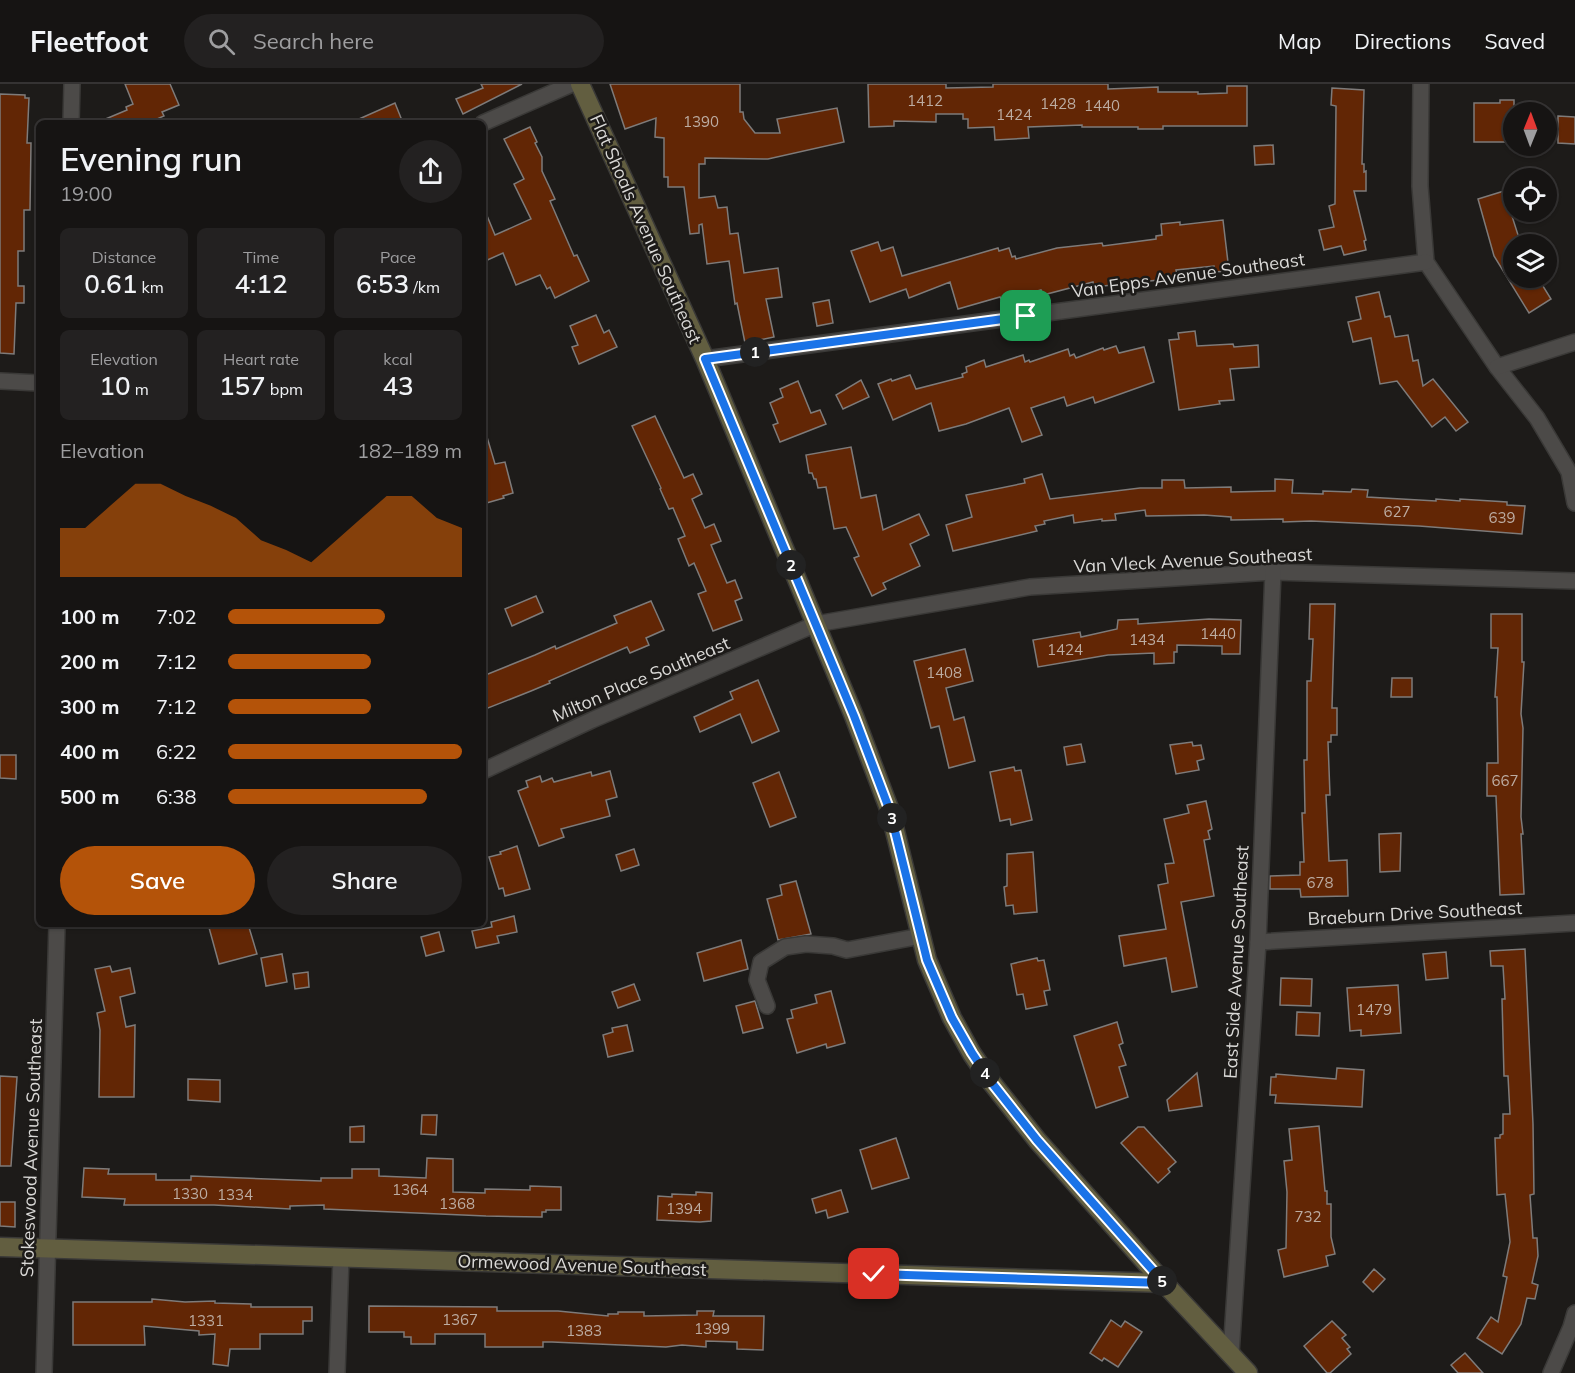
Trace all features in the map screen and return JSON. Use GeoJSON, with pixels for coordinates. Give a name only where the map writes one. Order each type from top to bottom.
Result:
{"type":"FeatureCollection","features":[{"type":"Feature","properties":{"kind":"street"},"geometry":{"type":"LineString","coordinates":[[71,120],[72,84]]}},
{"type":"Feature","properties":{"kind":"street"},"geometry":{"type":"LineString","coordinates":[[486,122],[572,84]]}},
{"type":"Feature","properties":{"kind":"street","name":"Flat Shoals Avenue Southeast"},"geometry":{"type":"LineString","coordinates":[[580,84],[705,359],[854,716],[890,811],[927,960],[952,1018],[992,1083],[1037,1140],[1164,1283],[1248,1373]]}},
{"type":"Feature","properties":{"kind":"street"},"geometry":{"type":"LineString","coordinates":[[1421,84],[1420,186],[1426,262],[1497,367],[1537,418],[1569,472],[1575,503]]}},
{"type":"Feature","properties":{"kind":"street","name":"Van Epps Avenue Southeast"},"geometry":{"type":"LineString","coordinates":[[705,359],[1426,262]]}},
{"type":"Feature","properties":{"kind":"street"},"geometry":{"type":"LineString","coordinates":[[1497,367],[1575,342]]}},
{"type":"Feature","properties":{"kind":"street"},"geometry":{"type":"LineString","coordinates":[[0,381],[36,382]]}},
{"type":"Feature","properties":{"kind":"street","name":"Van Vleck Avenue Southeast"},"geometry":{"type":"LineString","coordinates":[[816,624],[1030,587],[1273,572],[1575,581]]}},
{"type":"Feature","properties":{"kind":"street","name":"East Side Avenue Southeast"},"geometry":{"type":"LineString","coordinates":[[1231,1354],[1258,942],[1273,572]]}},
{"type":"Feature","properties":{"kind":"street","name":"Milton Place Southeast"},"geometry":{"type":"LineString","coordinates":[[486,770],[592,720],[816,624]]}},
{"type":"Feature","properties":{"kind":"street","name":"Braeburn Drive Southeast"},"geometry":{"type":"LineString","coordinates":[[1258,942],[1575,923]]}},
{"type":"Feature","properties":{"kind":"street","name":"Stokeswood Avenue Southeast"},"geometry":{"type":"LineString","coordinates":[[44,1373],[57,927]]}},
{"type":"Feature","properties":{"kind":"street"},"geometry":{"type":"LineString","coordinates":[[767,1006],[757,980],[761,963],[785,946],[832,946],[847,950],[921,936]]}},
{"type":"Feature","properties":{"kind":"street","name":"Ormewood Avenue Southeast"},"geometry":{"type":"LineString","coordinates":[[0,1247],[1164,1283]]}},
{"type":"Feature","properties":{"kind":"street"},"geometry":{"type":"LineString","coordinates":[[338,1373],[341,1257]]}},
{"type":"Feature","properties":{"kind":"street"},"geometry":{"type":"LineString","coordinates":[[1551,1373],[1571,1328],[1575,1312]]}},
{"type":"Feature","properties":{"kind":"building"},"geometry":{"type":"Polygon","coordinates":[[[125,84],[170,84],[179,105],[162,112],[164,116],[155,120],[103,120],[127,110],[126,107],[133,104],[125,84]]]}},
{"type":"Feature","properties":{"kind":"building"},"geometry":{"type":"Polygon","coordinates":[[[481,84],[522,84],[463,114],[456,99],[483,88],[481,84]]]}},
{"type":"Feature","properties":{"kind":"building"},"geometry":{"type":"Polygon","coordinates":[[[610,84],[740,84],[740,112],[743,112],[744,119],[755,133],[780,133],[777,119],[837,108],[844,142],[768,159],[705,158],[705,164],[699,164],[699,198],[715,196],[718,208],[727,207],[730,234],[738,233],[744,273],[778,268],[782,297],[766,299],[774,337],[745,343],[737,303],[735,304],[729,261],[707,264],[702,224],[699,225],[699,233],[690,234],[684,187],[668,187],[668,177],[664,177],[664,138],[655,137],[656,118],[625,129],[610,84]]]}},
{"type":"Feature","properties":{"kind":"building"},"geometry":{"type":"Polygon","coordinates":[[[868,84],[946,84],[946,88],[993,87],[993,84],[1108,84],[1108,89],[1158,87],[1158,92],[1198,92],[1198,94],[1227,93],[1227,86],[1247,86],[1247,126],[1163,126],[1163,129],[1082,127],[1082,125],[1028,127],[1029,138],[995,140],[994,127],[968,128],[968,119],[963,119],[963,114],[936,114],[936,122],[894,121],[894,126],[869,127],[868,84]]]}},
{"type":"Feature","properties":{"kind":"building"},"geometry":{"type":"Polygon","coordinates":[[[1332,88],[1364,90],[1362,164],[1364,164],[1364,172],[1366,171],[1366,191],[1354,191],[1366,240],[1364,241],[1366,250],[1344,255],[1341,246],[1324,250],[1319,230],[1334,227],[1329,206],[1335,204],[1336,106],[1331,105],[1332,88]]]}},
{"type":"Feature","properties":{"kind":"building"},"geometry":{"type":"Polygon","coordinates":[[[0,94],[25,95],[25,98],[29,98],[27,143],[31,143],[30,210],[24,210],[24,251],[18,251],[18,286],[24,286],[24,303],[16,303],[14,354],[0,353],[0,94]]]}},
{"type":"Feature","properties":{"kind":"building"},"geometry":{"type":"Polygon","coordinates":[[[1500,100],[1514,100],[1514,102],[1503,102],[1503,142],[1474,142],[1474,103],[1500,103],[1500,100]]]}},
{"type":"Feature","properties":{"kind":"building"},"geometry":{"type":"Polygon","coordinates":[[[395,103],[402,120],[357,120],[395,103]]]}},
{"type":"Feature","properties":{"kind":"building"},"geometry":{"type":"Polygon","coordinates":[[[1558,116],[1575,117],[1575,144],[1558,143],[1558,116]]]}},
{"type":"Feature","properties":{"kind":"building"},"geometry":{"type":"Polygon","coordinates":[[[530,127],[542,157],[542,171],[555,199],[550,201],[574,256],[577,255],[589,281],[555,298],[550,287],[547,289],[540,275],[516,285],[503,253],[486,261],[486,213],[495,235],[531,219],[514,184],[524,179],[504,139],[530,127]]]}},
{"type":"Feature","properties":{"kind":"building"},"geometry":{"type":"Polygon","coordinates":[[[1273,145],[1274,164],[1255,165],[1254,146],[1273,145]]]}},
{"type":"Feature","properties":{"kind":"building"},"geometry":{"type":"Polygon","coordinates":[[[1503,191],[1503,222],[1514,222],[1518,234],[1503,234],[1503,271],[1494,256],[1478,199],[1503,191]]]}},
{"type":"Feature","properties":{"kind":"building"},"geometry":{"type":"Polygon","coordinates":[[[1223,220],[1229,271],[1214,272],[1214,266],[1176,270],[1177,278],[1094,287],[1093,282],[1043,295],[1041,290],[1002,301],[1000,297],[958,309],[950,282],[909,298],[906,289],[870,302],[851,251],[878,242],[881,251],[893,247],[902,276],[998,248],[999,251],[1009,248],[1012,257],[1015,256],[1016,259],[1057,248],[1102,243],[1103,246],[1156,239],[1156,236],[1162,235],[1161,224],[1180,222],[1180,225],[1223,220]]]}},
{"type":"Feature","properties":{"kind":"building"},"geometry":{"type":"Polygon","coordinates":[[[1514,288],[1544,288],[1551,299],[1529,313],[1514,288]]]}},
{"type":"Feature","properties":{"kind":"building"},"geometry":{"type":"Polygon","coordinates":[[[1379,292],[1385,317],[1390,316],[1395,337],[1408,335],[1413,361],[1418,360],[1423,386],[1433,379],[1468,422],[1456,431],[1445,417],[1432,427],[1397,381],[1380,384],[1371,338],[1353,342],[1348,322],[1361,319],[1356,297],[1379,292]]]}},
{"type":"Feature","properties":{"kind":"building"},"geometry":{"type":"Polygon","coordinates":[[[829,300],[833,323],[817,326],[813,303],[829,300]]]}},
{"type":"Feature","properties":{"kind":"building"},"geometry":{"type":"Polygon","coordinates":[[[596,315],[604,333],[609,330],[617,347],[579,364],[572,347],[578,345],[570,326],[596,315]]]}},
{"type":"Feature","properties":{"kind":"building"},"geometry":{"type":"Polygon","coordinates":[[[1195,331],[1197,346],[1258,345],[1259,367],[1230,369],[1234,400],[1179,410],[1169,340],[1179,339],[1178,333],[1195,331]]]}},
{"type":"Feature","properties":{"kind":"building"},"geometry":{"type":"Polygon","coordinates":[[[1116,346],[1119,353],[1144,347],[1154,382],[1095,403],[1093,397],[1067,406],[1064,397],[1031,408],[1042,435],[1022,442],[1009,408],[939,431],[931,403],[893,420],[878,384],[910,375],[916,389],[963,377],[962,374],[967,372],[966,367],[984,360],[986,367],[1023,355],[1025,362],[1029,360],[1030,362],[1068,349],[1070,356],[1074,354],[1076,358],[1103,348],[1104,350],[1116,346]]]}},
{"type":"Feature","properties":{"kind":"building"},"geometry":{"type":"Polygon","coordinates":[[[861,380],[869,397],[843,409],[836,395],[861,380]]]}},
{"type":"Feature","properties":{"kind":"building"},"geometry":{"type":"Polygon","coordinates":[[[798,381],[811,413],[820,410],[826,424],[780,442],[773,425],[778,423],[770,403],[783,397],[780,389],[798,381]]]}},
{"type":"Feature","properties":{"kind":"building"},"geometry":{"type":"Polygon","coordinates":[[[655,416],[684,478],[693,474],[702,494],[692,499],[705,528],[714,524],[721,541],[711,545],[727,583],[735,580],[742,598],[735,601],[742,620],[713,631],[698,594],[706,591],[694,563],[689,566],[678,539],[685,536],[673,508],[669,509],[632,426],[655,416]]]}},
{"type":"Feature","properties":{"kind":"building"},"geometry":{"type":"Polygon","coordinates":[[[486,437],[495,464],[505,462],[513,493],[503,496],[504,498],[486,503],[486,437]]]}},
{"type":"Feature","properties":{"kind":"building"},"geometry":{"type":"Polygon","coordinates":[[[851,447],[861,498],[876,495],[883,530],[919,514],[929,535],[910,544],[920,566],[883,583],[886,589],[872,596],[854,558],[859,556],[846,527],[834,529],[826,487],[818,488],[816,479],[812,473],[809,473],[806,455],[851,447]]]}},
{"type":"Feature","properties":{"kind":"building"},"geometry":{"type":"Polygon","coordinates":[[[1042,474],[1050,499],[1140,488],[1162,488],[1162,480],[1184,480],[1185,488],[1231,487],[1231,492],[1275,491],[1275,479],[1293,480],[1292,493],[1323,494],[1323,491],[1351,492],[1352,489],[1368,490],[1367,497],[1436,501],[1436,499],[1460,501],[1460,499],[1507,502],[1507,505],[1525,506],[1522,534],[1419,526],[1311,521],[1283,522],[1283,519],[1231,520],[1231,517],[1204,515],[1146,516],[1145,510],[1115,514],[1116,520],[1102,521],[1102,519],[1074,523],[1073,515],[1044,521],[1045,524],[1035,526],[1037,531],[953,551],[946,525],[972,517],[966,495],[1025,483],[1024,479],[1042,474]]]}},
{"type":"Feature","properties":{"kind":"building"},"geometry":{"type":"Polygon","coordinates":[[[536,596],[543,612],[512,626],[505,609],[536,596]]]}},
{"type":"Feature","properties":{"kind":"building"},"geometry":{"type":"Polygon","coordinates":[[[651,601],[664,630],[646,638],[649,645],[630,653],[627,647],[549,681],[550,683],[486,709],[486,675],[617,623],[614,616],[651,601]]]}},
{"type":"Feature","properties":{"kind":"building"},"geometry":{"type":"Polygon","coordinates":[[[1310,604],[1335,604],[1332,708],[1337,708],[1337,735],[1331,735],[1331,742],[1328,742],[1330,795],[1326,795],[1329,861],[1347,860],[1348,896],[1301,897],[1300,889],[1270,889],[1270,876],[1300,875],[1300,862],[1304,862],[1302,813],[1305,813],[1304,760],[1307,760],[1307,681],[1311,681],[1313,639],[1309,639],[1310,604]]]}},
{"type":"Feature","properties":{"kind":"building"},"geometry":{"type":"Polygon","coordinates":[[[1491,614],[1522,614],[1522,662],[1524,662],[1521,714],[1523,834],[1521,834],[1524,894],[1500,895],[1496,796],[1487,796],[1487,763],[1498,763],[1497,697],[1495,697],[1498,648],[1491,648],[1491,614]]]}},
{"type":"Feature","properties":{"kind":"building"},"geometry":{"type":"Polygon","coordinates":[[[1138,619],[1138,624],[1209,619],[1241,620],[1240,654],[1222,654],[1222,646],[1177,645],[1177,652],[1174,652],[1174,663],[1154,664],[1154,653],[1108,655],[1038,667],[1033,640],[1080,632],[1081,637],[1117,629],[1118,620],[1138,619]]]}},
{"type":"Feature","properties":{"kind":"building"},"geometry":{"type":"Polygon","coordinates":[[[965,649],[973,681],[946,688],[954,720],[964,717],[975,761],[949,768],[939,726],[931,728],[914,661],[965,649]]]}},
{"type":"Feature","properties":{"kind":"building"},"geometry":{"type":"Polygon","coordinates":[[[1392,678],[1412,678],[1412,697],[1391,697],[1392,678]]]}},
{"type":"Feature","properties":{"kind":"building"},"geometry":{"type":"Polygon","coordinates":[[[758,680],[779,731],[752,743],[740,714],[700,732],[694,717],[733,699],[730,692],[758,680]]]}},
{"type":"Feature","properties":{"kind":"building"},"geometry":{"type":"Polygon","coordinates":[[[1192,742],[1193,746],[1201,745],[1204,759],[1197,761],[1199,770],[1176,774],[1170,745],[1192,742]]]}},
{"type":"Feature","properties":{"kind":"building"},"geometry":{"type":"Polygon","coordinates":[[[1081,744],[1085,762],[1067,765],[1064,747],[1081,744]]]}},
{"type":"Feature","properties":{"kind":"building"},"geometry":{"type":"Polygon","coordinates":[[[0,755],[16,755],[16,779],[0,778],[0,755]]]}},
{"type":"Feature","properties":{"kind":"building"},"geometry":{"type":"Polygon","coordinates":[[[1014,767],[1015,771],[1021,770],[1032,820],[1011,825],[1010,819],[1000,821],[990,772],[1014,767]]]}},
{"type":"Feature","properties":{"kind":"building"},"geometry":{"type":"Polygon","coordinates":[[[610,771],[617,797],[606,800],[610,816],[561,829],[564,837],[539,846],[518,791],[528,787],[526,781],[540,776],[542,782],[552,778],[554,782],[591,772],[592,776],[610,771]]]}},
{"type":"Feature","properties":{"kind":"building"},"geometry":{"type":"Polygon","coordinates":[[[779,772],[796,817],[770,827],[753,783],[779,772]]]}},
{"type":"Feature","properties":{"kind":"building"},"geometry":{"type":"Polygon","coordinates":[[[1206,801],[1212,829],[1208,831],[1210,839],[1204,840],[1214,896],[1181,902],[1197,987],[1172,992],[1166,958],[1124,966],[1119,936],[1166,929],[1158,885],[1168,883],[1165,864],[1174,863],[1164,819],[1189,813],[1187,805],[1206,801]]]}},
{"type":"Feature","properties":{"kind":"building"},"geometry":{"type":"Polygon","coordinates":[[[1401,833],[1400,871],[1380,872],[1379,834],[1401,833]]]}},
{"type":"Feature","properties":{"kind":"building"},"geometry":{"type":"Polygon","coordinates":[[[517,846],[530,889],[505,896],[503,888],[499,889],[489,857],[517,846]]]}},
{"type":"Feature","properties":{"kind":"building"},"geometry":{"type":"Polygon","coordinates":[[[634,849],[639,865],[621,871],[616,855],[634,849]]]}},
{"type":"Feature","properties":{"kind":"building"},"geometry":{"type":"Polygon","coordinates":[[[1033,852],[1037,912],[1014,914],[1013,905],[1006,906],[1004,887],[1007,886],[1007,854],[1033,852]]]}},
{"type":"Feature","properties":{"kind":"building"},"geometry":{"type":"Polygon","coordinates":[[[796,881],[811,934],[778,940],[767,899],[782,895],[780,885],[796,881]]]}},
{"type":"Feature","properties":{"kind":"building"},"geometry":{"type":"Polygon","coordinates":[[[514,916],[517,932],[497,936],[499,943],[476,948],[472,931],[492,927],[491,922],[514,916]]]}},
{"type":"Feature","properties":{"kind":"building"},"geometry":{"type":"Polygon","coordinates":[[[209,927],[249,927],[257,954],[219,964],[209,927]]]}},
{"type":"Feature","properties":{"kind":"building"},"geometry":{"type":"Polygon","coordinates":[[[439,932],[444,951],[426,956],[421,937],[439,932]]]}},
{"type":"Feature","properties":{"kind":"building"},"geometry":{"type":"Polygon","coordinates":[[[741,940],[748,969],[704,981],[697,953],[741,940]]]}},
{"type":"Feature","properties":{"kind":"building"},"geometry":{"type":"Polygon","coordinates":[[[1525,949],[1533,1124],[1534,1194],[1530,1195],[1533,1238],[1537,1238],[1538,1256],[1532,1283],[1538,1285],[1535,1299],[1527,1298],[1521,1324],[1502,1354],[1477,1338],[1491,1317],[1498,1322],[1507,1277],[1503,1276],[1510,1242],[1505,1194],[1497,1195],[1495,1138],[1500,1138],[1503,1134],[1503,1114],[1510,1114],[1508,1076],[1504,1076],[1503,966],[1491,966],[1490,951],[1525,949]]]}},
{"type":"Feature","properties":{"kind":"building"},"geometry":{"type":"Polygon","coordinates":[[[1446,952],[1448,978],[1426,980],[1423,954],[1446,952]]]}},
{"type":"Feature","properties":{"kind":"building"},"geometry":{"type":"Polygon","coordinates":[[[282,954],[287,982],[266,986],[261,958],[282,954]]]}},
{"type":"Feature","properties":{"kind":"building"},"geometry":{"type":"Polygon","coordinates":[[[1037,958],[1038,961],[1044,960],[1050,990],[1044,991],[1047,1005],[1026,1009],[1023,994],[1017,995],[1011,964],[1037,958]]]}},
{"type":"Feature","properties":{"kind":"building"},"geometry":{"type":"Polygon","coordinates":[[[110,966],[112,972],[130,968],[135,993],[120,997],[126,1027],[135,1025],[134,1097],[99,1097],[100,1030],[97,1013],[105,1011],[95,969],[110,966]]]}},
{"type":"Feature","properties":{"kind":"building"},"geometry":{"type":"Polygon","coordinates":[[[308,972],[309,987],[295,989],[293,974],[308,972]]]}},
{"type":"Feature","properties":{"kind":"building"},"geometry":{"type":"Polygon","coordinates":[[[1281,978],[1312,979],[1311,1006],[1280,1005],[1281,978]]]}},
{"type":"Feature","properties":{"kind":"building"},"geometry":{"type":"Polygon","coordinates":[[[634,984],[640,1000],[618,1008],[612,992],[634,984]]]}},
{"type":"Feature","properties":{"kind":"building"},"geometry":{"type":"Polygon","coordinates":[[[1398,985],[1401,1033],[1361,1036],[1361,1030],[1350,1031],[1347,988],[1398,985]]]}},
{"type":"Feature","properties":{"kind":"building"},"geometry":{"type":"Polygon","coordinates":[[[831,991],[845,1043],[827,1048],[826,1044],[797,1053],[787,1019],[793,1018],[791,1010],[817,1003],[815,995],[831,991]]]}},
{"type":"Feature","properties":{"kind":"building"},"geometry":{"type":"Polygon","coordinates":[[[755,1001],[763,1028],[743,1033],[736,1006],[755,1001]]]}},
{"type":"Feature","properties":{"kind":"building"},"geometry":{"type":"Polygon","coordinates":[[[1297,1012],[1320,1013],[1319,1036],[1296,1035],[1297,1012]]]}},
{"type":"Feature","properties":{"kind":"building"},"geometry":{"type":"Polygon","coordinates":[[[1117,1022],[1123,1043],[1119,1045],[1126,1065],[1119,1067],[1128,1097],[1096,1108],[1074,1036],[1117,1022]]]}},
{"type":"Feature","properties":{"kind":"building"},"geometry":{"type":"Polygon","coordinates":[[[627,1025],[633,1051],[608,1057],[603,1035],[613,1032],[612,1028],[627,1025]]]}},
{"type":"Feature","properties":{"kind":"building"},"geometry":{"type":"Polygon","coordinates":[[[1337,1068],[1364,1070],[1362,1107],[1275,1103],[1276,1095],[1270,1095],[1271,1077],[1276,1077],[1276,1074],[1336,1079],[1337,1068]]]}},
{"type":"Feature","properties":{"kind":"building"},"geometry":{"type":"Polygon","coordinates":[[[1197,1073],[1202,1106],[1169,1111],[1167,1100],[1197,1073]]]}},
{"type":"Feature","properties":{"kind":"building"},"geometry":{"type":"Polygon","coordinates":[[[0,1076],[17,1077],[11,1166],[0,1166],[0,1076]]]}},
{"type":"Feature","properties":{"kind":"building"},"geometry":{"type":"Polygon","coordinates":[[[188,1079],[220,1080],[220,1102],[188,1100],[188,1079]]]}},
{"type":"Feature","properties":{"kind":"building"},"geometry":{"type":"Polygon","coordinates":[[[422,1115],[437,1115],[436,1135],[421,1134],[422,1115]]]}},
{"type":"Feature","properties":{"kind":"building"},"geometry":{"type":"Polygon","coordinates":[[[364,1126],[364,1142],[350,1142],[350,1127],[364,1126]]]}},
{"type":"Feature","properties":{"kind":"building"},"geometry":{"type":"Polygon","coordinates":[[[1319,1126],[1327,1204],[1331,1204],[1331,1237],[1335,1254],[1326,1256],[1328,1266],[1284,1277],[1278,1250],[1286,1248],[1287,1192],[1284,1161],[1292,1160],[1289,1129],[1319,1126]]]}},
{"type":"Feature","properties":{"kind":"building"},"geometry":{"type":"Polygon","coordinates":[[[1138,1127],[1144,1127],[1176,1162],[1168,1169],[1170,1172],[1158,1183],[1121,1143],[1138,1127]]]}},
{"type":"Feature","properties":{"kind":"building"},"geometry":{"type":"Polygon","coordinates":[[[896,1138],[909,1178],[872,1189],[860,1150],[896,1138]]]}},
{"type":"Feature","properties":{"kind":"building"},"geometry":{"type":"Polygon","coordinates":[[[427,1158],[453,1159],[453,1192],[485,1193],[485,1189],[530,1190],[530,1186],[561,1187],[561,1210],[546,1210],[542,1212],[542,1217],[486,1216],[324,1209],[324,1205],[290,1206],[290,1209],[214,1205],[124,1205],[125,1199],[82,1197],[84,1168],[109,1169],[108,1174],[156,1174],[156,1180],[191,1180],[191,1176],[321,1181],[321,1178],[352,1178],[352,1169],[379,1169],[379,1176],[426,1178],[427,1158]]]}},
{"type":"Feature","properties":{"kind":"building"},"geometry":{"type":"Polygon","coordinates":[[[841,1190],[848,1212],[828,1218],[826,1210],[816,1213],[812,1199],[841,1190]]]}},
{"type":"Feature","properties":{"kind":"building"},"geometry":{"type":"Polygon","coordinates":[[[696,1192],[712,1193],[711,1221],[657,1220],[658,1196],[696,1195],[696,1192]]]}},
{"type":"Feature","properties":{"kind":"building"},"geometry":{"type":"Polygon","coordinates":[[[0,1202],[15,1202],[15,1227],[0,1226],[0,1202]]]}},
{"type":"Feature","properties":{"kind":"building"},"geometry":{"type":"Polygon","coordinates":[[[1374,1269],[1385,1279],[1373,1292],[1363,1282],[1374,1269]]]}},
{"type":"Feature","properties":{"kind":"building"},"geometry":{"type":"Polygon","coordinates":[[[152,1299],[185,1302],[215,1301],[215,1303],[251,1304],[251,1307],[312,1307],[312,1321],[303,1321],[303,1334],[260,1334],[260,1349],[230,1349],[228,1366],[213,1364],[215,1334],[199,1335],[199,1331],[144,1326],[145,1345],[73,1345],[73,1302],[152,1302],[152,1299]]]}},
{"type":"Feature","properties":{"kind":"building"},"geometry":{"type":"Polygon","coordinates":[[[369,1306],[497,1307],[497,1311],[558,1311],[608,1316],[608,1314],[618,1314],[618,1312],[644,1312],[644,1316],[697,1315],[697,1311],[714,1311],[713,1316],[764,1316],[763,1350],[737,1349],[737,1342],[706,1341],[706,1347],[543,1342],[543,1347],[485,1347],[485,1334],[435,1334],[435,1344],[411,1344],[411,1337],[404,1337],[404,1332],[369,1332],[369,1306]]]}},
{"type":"Feature","properties":{"kind":"building"},"geometry":{"type":"Polygon","coordinates":[[[1111,1320],[1121,1327],[1125,1321],[1142,1332],[1118,1367],[1090,1353],[1111,1320]]]}},
{"type":"Feature","properties":{"kind":"building"},"geometry":{"type":"Polygon","coordinates":[[[1332,1321],[1346,1335],[1342,1338],[1350,1347],[1347,1349],[1351,1354],[1330,1373],[1327,1373],[1304,1346],[1332,1321]]]}},
{"type":"Feature","properties":{"kind":"building"},"geometry":{"type":"Polygon","coordinates":[[[1465,1353],[1483,1373],[1458,1373],[1451,1365],[1465,1353]]]}},
{"type":"Feature","properties":{"kind":"route"},"geometry":{"type":"LineString","coordinates":[[874,1274],[1164,1283],[1037,1140],[992,1083],[952,1018],[927,960],[890,811],[854,716],[705,359],[1026,316]]}}]}
